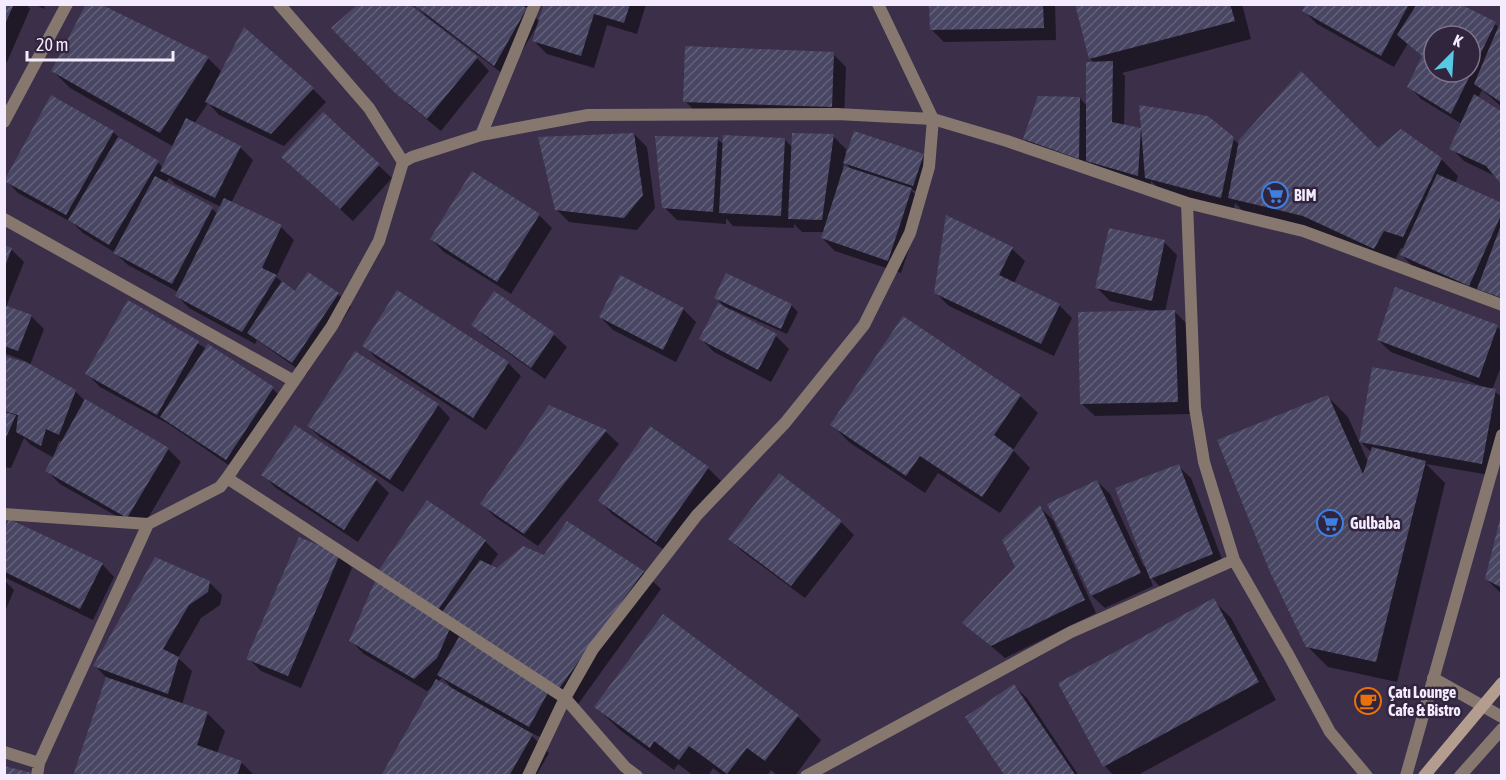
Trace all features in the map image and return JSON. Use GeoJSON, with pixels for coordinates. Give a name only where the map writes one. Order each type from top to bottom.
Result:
{"type":"FeatureCollection","features":[{"type":"Feature","properties":{"kind":"street"},"geometry":{"type":"LineString","coordinates":[[4,122],[67,4]]}},
{"type":"Feature","properties":{"kind":"street"},"geometry":{"type":"LineString","coordinates":[[279,4],[369,108],[403,162]]}},
{"type":"Feature","properties":{"kind":"street"},"geometry":{"type":"LineString","coordinates":[[481,135],[535,4]]}},
{"type":"Feature","properties":{"kind":"street"},"geometry":{"type":"LineString","coordinates":[[528,776],[565,698],[593,649],[697,515],[785,423],[864,325],[910,232],[929,167],[933,119],[878,4]]}},
{"type":"Feature","properties":{"kind":"street"},"geometry":{"type":"LineString","coordinates":[[4,514],[148,524],[220,487],[332,326],[379,241],[403,162],[481,135],[588,115],[837,114],[933,119],[1006,141],[1187,203],[1303,231],[1502,305]]}},
{"type":"Feature","properties":{"kind":"street"},"geometry":{"type":"LineString","coordinates":[[1187,203],[1195,408],[1204,462],[1233,560],[1330,732],[1367,776]]}},
{"type":"Feature","properties":{"kind":"street"},"geometry":{"type":"LineString","coordinates":[[4,219],[294,381]]}},
{"type":"Feature","properties":{"kind":"street"},"geometry":{"type":"LineString","coordinates":[[1406,776],[1502,435]]}},
{"type":"Feature","properties":{"kind":"street"},"geometry":{"type":"LineString","coordinates":[[227,478],[565,698],[625,767],[638,776]]}},
{"type":"Feature","properties":{"kind":"street"},"geometry":{"type":"LineString","coordinates":[[4,752],[38,769],[148,524]]}},
{"type":"Feature","properties":{"kind":"street"},"geometry":{"type":"LineString","coordinates":[[806,776],[1071,632],[1233,560]]}},
{"type":"Feature","properties":{"kind":"street"},"geometry":{"type":"LineString","coordinates":[[1433,678],[1502,717]]}},
{"type":"Feature","properties":{"kind":"street"},"geometry":{"type":"LineString","coordinates":[[1424,776],[1502,683]]}},
{"type":"Feature","properties":{"kind":"street"},"geometry":{"type":"LineString","coordinates":[[1460,776],[1502,729]]}},
{"type":"Feature","properties":{"kind":"building"},"geometry":{"type":"Polygon","coordinates":[[[4,4],[14,4],[4,26],[4,4]]]}},
{"type":"Feature","properties":{"kind":"building"},"geometry":{"type":"Polygon","coordinates":[[[86,4],[100,4],[209,57],[160,133],[51,71],[86,4]]]}},
{"type":"Feature","properties":{"kind":"building"},"geometry":{"type":"Polygon","coordinates":[[[358,4],[409,4],[478,57],[427,119],[394,92],[331,28],[358,4]]]}},
{"type":"Feature","properties":{"kind":"building"},"geometry":{"type":"Polygon","coordinates":[[[413,4],[519,4],[527,8],[494,66],[413,4]]]}},
{"type":"Feature","properties":{"kind":"building"},"geometry":{"type":"Polygon","coordinates":[[[544,4],[630,4],[624,23],[594,14],[581,56],[532,41],[544,4]]]}},
{"type":"Feature","properties":{"kind":"building"},"geometry":{"type":"Polygon","coordinates":[[[929,4],[1043,4],[1044,28],[930,30],[929,4]]]}},
{"type":"Feature","properties":{"kind":"building"},"geometry":{"type":"Polygon","coordinates":[[[1075,4],[1230,4],[1235,21],[1089,59],[1075,4]]]}},
{"type":"Feature","properties":{"kind":"building"},"geometry":{"type":"Polygon","coordinates":[[[1306,4],[1409,4],[1381,56],[1302,11],[1306,4]]]}},
{"type":"Feature","properties":{"kind":"building"},"geometry":{"type":"Polygon","coordinates":[[[1417,4],[1460,4],[1496,22],[1482,51],[1482,24],[1422,24],[1422,56],[1397,35],[1417,4]]]}},
{"type":"Feature","properties":{"kind":"building"},"geometry":{"type":"Polygon","coordinates":[[[1499,25],[1502,26],[1502,103],[1474,84],[1482,84],[1482,65],[1499,25]]]}},
{"type":"Feature","properties":{"kind":"building"},"geometry":{"type":"Polygon","coordinates":[[[244,27],[314,88],[271,134],[205,102],[244,27]]]}},
{"type":"Feature","properties":{"kind":"building"},"geometry":{"type":"Polygon","coordinates":[[[685,46],[834,52],[832,107],[683,102],[685,46]]]}},
{"type":"Feature","properties":{"kind":"building"},"geometry":{"type":"Polygon","coordinates":[[[1422,56],[1422,84],[1466,84],[1451,114],[1407,87],[1422,56]]]}},
{"type":"Feature","properties":{"kind":"building"},"geometry":{"type":"Polygon","coordinates":[[[1113,61],[1112,122],[1141,128],[1138,176],[1086,161],[1086,62],[1113,61]]]}},
{"type":"Feature","properties":{"kind":"building"},"geometry":{"type":"Polygon","coordinates":[[[1301,71],[1378,148],[1401,129],[1442,158],[1403,237],[1384,231],[1374,249],[1303,216],[1228,198],[1239,140],[1301,71]]]}},
{"type":"Feature","properties":{"kind":"building"},"geometry":{"type":"Polygon","coordinates":[[[1474,94],[1502,112],[1502,185],[1486,166],[1449,149],[1474,94]]]}},
{"type":"Feature","properties":{"kind":"building"},"geometry":{"type":"Polygon","coordinates":[[[51,95],[114,131],[66,215],[4,181],[51,95]]]}},
{"type":"Feature","properties":{"kind":"building"},"geometry":{"type":"Polygon","coordinates":[[[1038,96],[1080,97],[1079,159],[1023,139],[1038,96]]]}},
{"type":"Feature","properties":{"kind":"building"},"geometry":{"type":"Polygon","coordinates":[[[1139,105],[1208,116],[1234,137],[1221,198],[1145,178],[1139,105]]]}},
{"type":"Feature","properties":{"kind":"building"},"geometry":{"type":"Polygon","coordinates":[[[323,112],[380,164],[340,209],[281,157],[323,112]]]}},
{"type":"Feature","properties":{"kind":"building"},"geometry":{"type":"Polygon","coordinates":[[[186,118],[241,146],[215,198],[160,171],[186,118]]]}},
{"type":"Feature","properties":{"kind":"building"},"geometry":{"type":"Polygon","coordinates":[[[854,131],[924,154],[913,186],[843,163],[854,131]]]}},
{"type":"Feature","properties":{"kind":"building"},"geometry":{"type":"Polygon","coordinates":[[[634,133],[643,195],[624,218],[555,210],[538,137],[634,133]]]}},
{"type":"Feature","properties":{"kind":"building"},"geometry":{"type":"Polygon","coordinates":[[[792,133],[834,134],[822,220],[788,219],[792,133]]]}},
{"type":"Feature","properties":{"kind":"building"},"geometry":{"type":"Polygon","coordinates":[[[723,135],[785,138],[781,216],[719,213],[723,135]]]}},
{"type":"Feature","properties":{"kind":"building"},"geometry":{"type":"Polygon","coordinates":[[[655,136],[718,137],[713,212],[662,208],[655,136]]]}},
{"type":"Feature","properties":{"kind":"building"},"geometry":{"type":"Polygon","coordinates":[[[118,137],[159,161],[109,245],[68,220],[118,137]]]}},
{"type":"Feature","properties":{"kind":"building"},"geometry":{"type":"Polygon","coordinates":[[[844,166],[912,188],[888,261],[821,238],[844,166]]]}},
{"type":"Feature","properties":{"kind":"building"},"geometry":{"type":"Polygon","coordinates":[[[472,171],[540,214],[497,282],[430,239],[472,171]]]}},
{"type":"Feature","properties":{"kind":"building"},"geometry":{"type":"Polygon","coordinates":[[[1437,174],[1502,203],[1502,213],[1469,286],[1400,255],[1437,174]]]}},
{"type":"Feature","properties":{"kind":"building"},"geometry":{"type":"Polygon","coordinates":[[[155,176],[213,207],[172,284],[113,253],[155,176]]]}},
{"type":"Feature","properties":{"kind":"building"},"geometry":{"type":"Polygon","coordinates":[[[224,198],[282,225],[262,268],[277,275],[242,332],[175,296],[224,198]]]}},
{"type":"Feature","properties":{"kind":"building"},"geometry":{"type":"Polygon","coordinates":[[[946,215],[1013,247],[999,275],[1060,304],[1041,344],[934,293],[946,215]]]}},
{"type":"Feature","properties":{"kind":"building"},"geometry":{"type":"Polygon","coordinates":[[[1502,225],[1502,298],[1477,289],[1502,225]]]}},
{"type":"Feature","properties":{"kind":"building"},"geometry":{"type":"Polygon","coordinates":[[[1109,228],[1165,240],[1152,301],[1095,288],[1109,228]]]}},
{"type":"Feature","properties":{"kind":"building"},"geometry":{"type":"Polygon","coordinates":[[[4,245],[12,248],[5,266],[4,266],[4,245]]]}},
{"type":"Feature","properties":{"kind":"building"},"geometry":{"type":"Polygon","coordinates":[[[308,272],[339,293],[292,363],[247,333],[282,281],[295,291],[308,272]]]}},
{"type":"Feature","properties":{"kind":"building"},"geometry":{"type":"Polygon","coordinates":[[[726,273],[792,304],[781,329],[714,298],[726,273]]]}},
{"type":"Feature","properties":{"kind":"building"},"geometry":{"type":"Polygon","coordinates":[[[620,275],[684,308],[663,350],[599,317],[620,275]]]}},
{"type":"Feature","properties":{"kind":"building"},"geometry":{"type":"Polygon","coordinates":[[[1395,287],[1498,325],[1479,378],[1377,340],[1395,287]]]}},
{"type":"Feature","properties":{"kind":"building"},"geometry":{"type":"Polygon","coordinates":[[[397,290],[509,362],[473,418],[362,346],[397,290]]]}},
{"type":"Feature","properties":{"kind":"building"},"geometry":{"type":"Polygon","coordinates":[[[494,291],[555,333],[531,368],[471,325],[494,291]]]}},
{"type":"Feature","properties":{"kind":"building"},"geometry":{"type":"Polygon","coordinates":[[[128,300],[199,341],[157,415],[85,374],[128,300]]]}},
{"type":"Feature","properties":{"kind":"building"},"geometry":{"type":"Polygon","coordinates":[[[718,303],[777,334],[758,370],[699,339],[718,303]]]}},
{"type":"Feature","properties":{"kind":"building"},"geometry":{"type":"Polygon","coordinates":[[[4,305],[32,315],[18,351],[4,346],[4,305]]]}},
{"type":"Feature","properties":{"kind":"building"},"geometry":{"type":"Polygon","coordinates":[[[1175,310],[1178,402],[1080,404],[1078,312],[1175,310]]]}},
{"type":"Feature","properties":{"kind":"building"},"geometry":{"type":"Polygon","coordinates":[[[903,316],[1021,395],[994,435],[1014,450],[982,497],[920,456],[906,476],[830,425],[903,316]]]}},
{"type":"Feature","properties":{"kind":"building"},"geometry":{"type":"Polygon","coordinates":[[[208,344],[274,387],[226,460],[160,417],[208,344]]]}},
{"type":"Feature","properties":{"kind":"building"},"geometry":{"type":"Polygon","coordinates":[[[355,351],[439,404],[390,480],[307,426],[355,351]]]}},
{"type":"Feature","properties":{"kind":"building"},"geometry":{"type":"Polygon","coordinates":[[[4,356],[28,363],[76,390],[59,435],[46,429],[41,446],[16,432],[18,415],[4,411],[4,356]]]}},
{"type":"Feature","properties":{"kind":"building"},"geometry":{"type":"Polygon","coordinates":[[[1372,367],[1496,389],[1482,464],[1359,442],[1372,367]]]}},
{"type":"Feature","properties":{"kind":"building","name":"Gulbaba"},"geometry":{"type":"Polygon","coordinates":[[[1328,395],[1363,474],[1372,447],[1426,461],[1376,662],[1306,647],[1270,572],[1217,440],[1328,395]]]}},
{"type":"Feature","properties":{"kind":"building"},"geometry":{"type":"Polygon","coordinates":[[[85,399],[169,448],[127,518],[45,471],[85,399]]]}},
{"type":"Feature","properties":{"kind":"building"},"geometry":{"type":"Polygon","coordinates":[[[549,405],[607,430],[524,534],[480,504],[549,405]]]}},
{"type":"Feature","properties":{"kind":"building"},"geometry":{"type":"Polygon","coordinates":[[[4,412],[16,415],[4,442],[4,412]]]}},
{"type":"Feature","properties":{"kind":"building"},"geometry":{"type":"Polygon","coordinates":[[[295,425],[377,479],[344,530],[261,475],[295,425]]]}},
{"type":"Feature","properties":{"kind":"building"},"geometry":{"type":"Polygon","coordinates":[[[650,426],[709,467],[656,542],[598,501],[650,426]]]}},
{"type":"Feature","properties":{"kind":"building"},"geometry":{"type":"Polygon","coordinates":[[[1179,464],[1213,554],[1150,579],[1115,488],[1179,464]]]}},
{"type":"Feature","properties":{"kind":"building"},"geometry":{"type":"Polygon","coordinates":[[[779,473],[842,521],[791,586],[728,539],[779,473]]]}},
{"type":"Feature","properties":{"kind":"building"},"geometry":{"type":"Polygon","coordinates":[[[1097,480],[1141,573],[1091,596],[1047,504],[1097,480]]]}},
{"type":"Feature","properties":{"kind":"building"},"geometry":{"type":"Polygon","coordinates":[[[427,500],[486,540],[438,610],[379,570],[427,500]]]}},
{"type":"Feature","properties":{"kind":"building"},"geometry":{"type":"Polygon","coordinates":[[[1040,505],[1085,600],[991,646],[962,623],[1015,567],[1002,540],[1040,505]]]}},
{"type":"Feature","properties":{"kind":"building"},"geometry":{"type":"Polygon","coordinates":[[[1502,511],[1502,588],[1485,579],[1502,511]]]}},
{"type":"Feature","properties":{"kind":"building"},"geometry":{"type":"Polygon","coordinates":[[[9,519],[103,563],[80,609],[5,572],[5,529],[9,519]]]}},
{"type":"Feature","properties":{"kind":"building"},"geometry":{"type":"Polygon","coordinates":[[[567,521],[644,571],[558,690],[440,615],[480,560],[497,568],[523,546],[544,555],[567,521]]]}},
{"type":"Feature","properties":{"kind":"building"},"geometry":{"type":"Polygon","coordinates":[[[299,537],[340,554],[288,676],[246,659],[299,537]]]}},
{"type":"Feature","properties":{"kind":"building"},"geometry":{"type":"Polygon","coordinates":[[[155,557],[210,581],[208,592],[189,605],[163,649],[179,657],[168,694],[93,666],[155,557]]]}},
{"type":"Feature","properties":{"kind":"building"},"geometry":{"type":"Polygon","coordinates":[[[376,579],[451,626],[437,658],[414,679],[349,641],[376,579]]]}},
{"type":"Feature","properties":{"kind":"building"},"geometry":{"type":"Polygon","coordinates":[[[1214,598],[1259,682],[1103,767],[1058,683],[1214,598]]]}},
{"type":"Feature","properties":{"kind":"building"},"geometry":{"type":"Polygon","coordinates":[[[663,614],[799,715],[765,761],[747,748],[727,774],[689,746],[679,760],[654,741],[650,748],[594,707],[663,614]]]}},
{"type":"Feature","properties":{"kind":"building"},"geometry":{"type":"Polygon","coordinates":[[[459,637],[550,689],[529,727],[437,675],[459,637]]]}},
{"type":"Feature","properties":{"kind":"building"},"geometry":{"type":"Polygon","coordinates":[[[106,677],[208,712],[197,745],[242,761],[237,776],[73,776],[106,677]]]}},
{"type":"Feature","properties":{"kind":"building"},"geometry":{"type":"Polygon","coordinates":[[[436,679],[533,734],[509,776],[381,776],[436,679]]]}},
{"type":"Feature","properties":{"kind":"building"},"geometry":{"type":"Polygon","coordinates":[[[1014,684],[1076,776],[1005,776],[965,717],[1014,684]]]}},
{"type":"Feature","properties":{"kind":"building"},"geometry":{"type":"Polygon","coordinates":[[[4,766],[32,773],[32,776],[4,776],[4,766]]]}},
{"type":"Feature","properties":{"kind":"place","name":"BIM"},"geometry":{"type":"Point","coordinates":[1275,195]}},
{"type":"Feature","properties":{"kind":"place","name":"Gulbaba"},"geometry":{"type":"Point","coordinates":[1330,523]}},
{"type":"Feature","properties":{"kind":"place","name":"Çatı Lounge Cafe & Bistro"},"geometry":{"type":"Point","coordinates":[1368,701]}}]}
